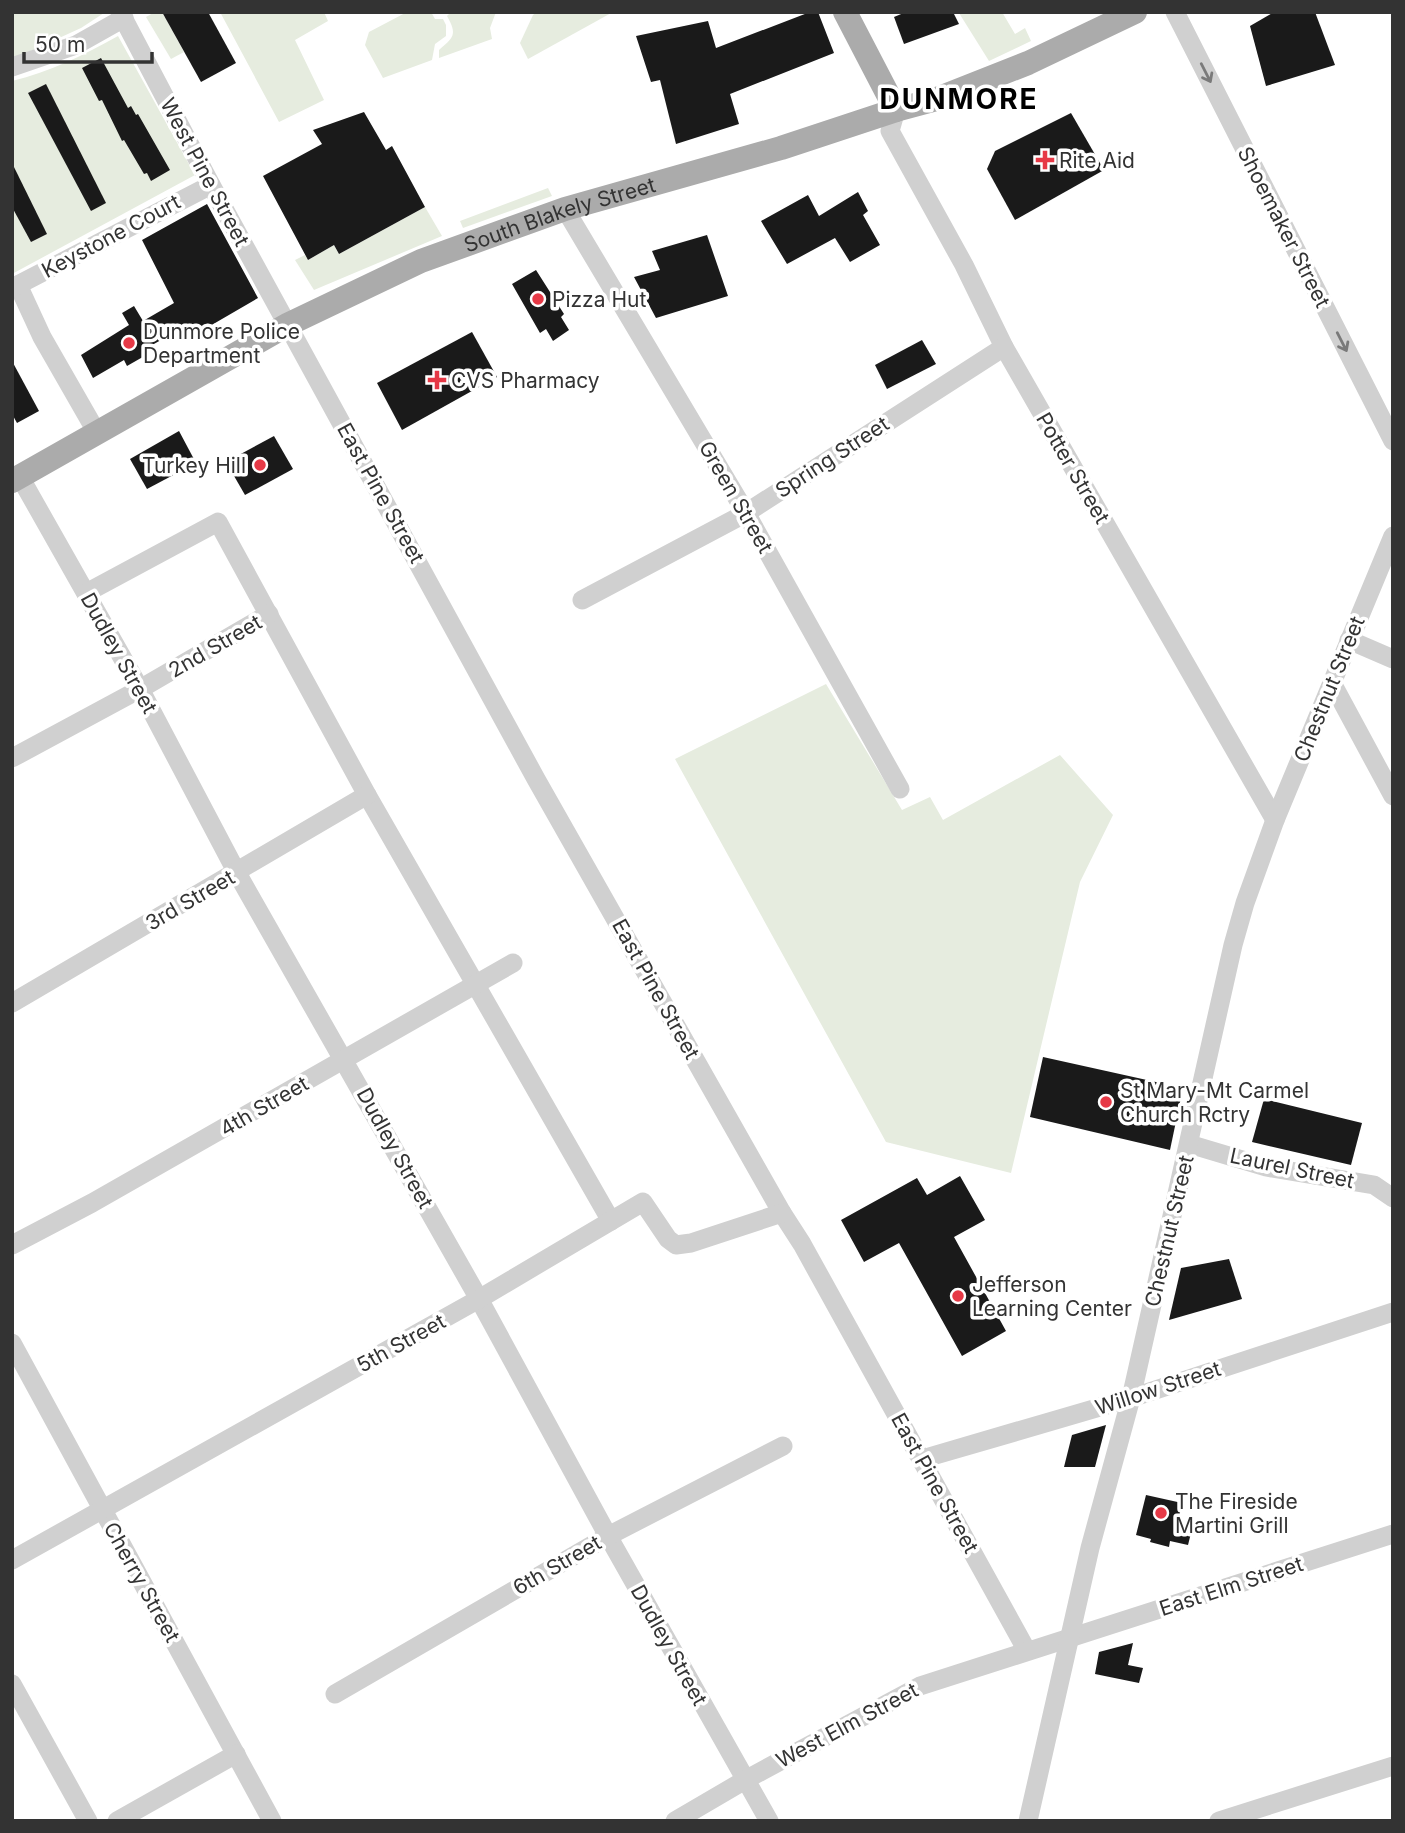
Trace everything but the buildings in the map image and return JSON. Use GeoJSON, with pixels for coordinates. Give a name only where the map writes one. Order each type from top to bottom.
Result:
{"type":"FeatureCollection","features":[{"type":"Feature","properties":{"kind":"main road"},"geometry":{"type":"LineString","coordinates":[[845,12],[896,110]]}},
{"type":"Feature","properties":{"kind":"main road","name":"South Blakely Street"},"geometry":{"type":"LineString","coordinates":[[16,479],[289,324],[421,261],[565,209],[781,148],[937,99],[1028,63],[1126,14]]}},
{"type":"Feature","properties":{"kind":"street","name":"Shoemaker Street"},"geometry":{"type":"LineString","coordinates":[[1175,12],[1393,441]]}},
{"type":"Feature","properties":{"kind":"street"},"geometry":{"type":"LineString","coordinates":[[12,67],[76,45],[122,15]]}},
{"type":"Feature","properties":{"kind":"street","name":"West Pine Street"},"geometry":{"type":"LineString","coordinates":[[122,15],[211,185],[289,324]]}},
{"type":"Feature","properties":{"kind":"street","name":"Potter Street"},"geometry":{"type":"LineString","coordinates":[[896,110],[890,131],[964,265],[1004,347],[1275,820]]}},
{"type":"Feature","properties":{"kind":"street","name":"Keystone Court"},"geometry":{"type":"LineString","coordinates":[[15,287],[211,185]]}},
{"type":"Feature","properties":{"kind":"street","name":"Green Street"},"geometry":{"type":"LineString","coordinates":[[565,209],[746,513],[900,789]]}},
{"type":"Feature","properties":{"kind":"street"},"geometry":{"type":"LineString","coordinates":[[15,287],[97,433]]}},
{"type":"Feature","properties":{"kind":"street","name":"East Pine Street"},"geometry":{"type":"LineString","coordinates":[[289,324],[536,779],[802,1244],[1027,1651]]}},
{"type":"Feature","properties":{"kind":"street","name":"Spring Street"},"geometry":{"type":"LineString","coordinates":[[582,600],[746,513],[1004,347]]}},
{"type":"Feature","properties":{"kind":"street","name":"Dudley Street"},"geometry":{"type":"LineString","coordinates":[[16,479],[86,593],[237,873],[480,1299],[608,1536],[769,1821]]}},
{"type":"Feature","properties":{"kind":"street"},"geometry":{"type":"LineString","coordinates":[[86,593],[218,522],[367,795],[611,1221]]}},
{"type":"Feature","properties":{"kind":"street","name":"Chestnut Street"},"geometry":{"type":"LineString","coordinates":[[1028,1821],[1068,1638],[1131,1398],[1233,945],[1275,820],[1393,536]]}},
{"type":"Feature","properties":{"kind":"street","name":"2nd Street"},"geometry":{"type":"LineString","coordinates":[[12,758],[140,690],[269,614]]}},
{"type":"Feature","properties":{"kind":"street"},"geometry":{"type":"LineString","coordinates":[[1349,640],[1393,659]]}},
{"type":"Feature","properties":{"kind":"street"},"geometry":{"type":"LineString","coordinates":[[1332,683],[1393,796]]}},
{"type":"Feature","properties":{"kind":"street","name":"3rd Street"},"geometry":{"type":"LineString","coordinates":[[12,1003],[367,795]]}},
{"type":"Feature","properties":{"kind":"street","name":"4th Street"},"geometry":{"type":"LineString","coordinates":[[12,1245],[345,1060],[513,963]]}},
{"type":"Feature","properties":{"kind":"street","name":"Laurel Street"},"geometry":{"type":"LineString","coordinates":[[1189,1144],[1266,1167],[1374,1185],[1393,1198]]}},
{"type":"Feature","properties":{"kind":"street","name":"5th Street"},"geometry":{"type":"LineString","coordinates":[[12,1560],[480,1299],[643,1202],[668,1239],[676,1245],[684,1245],[782,1213]]}},
{"type":"Feature","properties":{"kind":"street","name":"Willow Street"},"geometry":{"type":"LineString","coordinates":[[922,1459],[1131,1398],[1393,1312]]}},
{"type":"Feature","properties":{"kind":"street","name":"Cherry Street"},"geometry":{"type":"LineString","coordinates":[[12,1343],[272,1821]]}},
{"type":"Feature","properties":{"kind":"street","name":"6th Street"},"geometry":{"type":"LineString","coordinates":[[335,1694],[608,1536],[783,1446]]}},
{"type":"Feature","properties":{"kind":"street","name":"East Elm Street"},"geometry":{"type":"LineString","coordinates":[[1068,1638],[1393,1534]]}},
{"type":"Feature","properties":{"kind":"street","name":"West Elm Street"},"geometry":{"type":"LineString","coordinates":[[675,1821],[909,1690],[1068,1638]]}},
{"type":"Feature","properties":{"kind":"street"},"geometry":{"type":"LineString","coordinates":[[12,1684],[88,1821]]}},
{"type":"Feature","properties":{"kind":"street"},"geometry":{"type":"LineString","coordinates":[[117,1821],[236,1754]]}},
{"type":"Feature","properties":{"kind":"street"},"geometry":{"type":"LineString","coordinates":[[1219,1821],[1393,1766]]}},
{"type":"Feature","properties":{"kind":"shaded area"},"geometry":{"type":"Polygon","coordinates":[[[12,12],[104,13],[81,28],[12,58],[12,12]]]}},
{"type":"Feature","properties":{"kind":"shaded area"},"geometry":{"type":"Polygon","coordinates":[[[162,12],[184,52],[171,59],[146,17],[162,12]]]}},
{"type":"Feature","properties":{"kind":"shaded area"},"geometry":{"type":"Polygon","coordinates":[[[220,12],[324,12],[328,21],[295,40],[324,100],[279,122],[220,12]]]}},
{"type":"Feature","properties":{"kind":"shaded area"},"geometry":{"type":"Polygon","coordinates":[[[407,12],[431,12],[435,19],[443,19],[446,36],[435,44],[432,60],[383,78],[365,45],[369,32],[407,12]]]}},
{"type":"Feature","properties":{"kind":"shaded area"},"geometry":{"type":"Polygon","coordinates":[[[451,12],[496,12],[490,28],[492,39],[439,58],[439,50],[452,36],[447,16],[451,12]]]}},
{"type":"Feature","properties":{"kind":"shaded area"},"geometry":{"type":"Polygon","coordinates":[[[537,12],[613,12],[528,59],[520,43],[537,12]]]}},
{"type":"Feature","properties":{"kind":"shaded area"},"geometry":{"type":"Polygon","coordinates":[[[1002,12],[1015,34],[1025,28],[1031,41],[989,61],[959,13],[1002,12]]]}},
{"type":"Feature","properties":{"kind":"shaded area"},"geometry":{"type":"Polygon","coordinates":[[[118,36],[195,175],[12,274],[12,81],[66,62],[118,36]]]}},
{"type":"Feature","properties":{"kind":"shaded area"},"geometry":{"type":"Polygon","coordinates":[[[548,188],[552,196],[463,228],[460,221],[548,188]]]}},
{"type":"Feature","properties":{"kind":"shaded area"},"geometry":{"type":"Polygon","coordinates":[[[425,207],[442,236],[314,290],[295,260],[305,255],[308,260],[334,245],[339,254],[425,207]]]}},
{"type":"Feature","properties":{"kind":"shaded area"},"geometry":{"type":"Polygon","coordinates":[[[826,684],[902,810],[930,797],[943,820],[1060,755],[1113,815],[1080,882],[1011,1173],[886,1142],[675,759],[826,684]]]}},
{"type":"Feature","properties":{"kind":"place","name":"Rite Aid"},"geometry":{"type":"Point","coordinates":[1045,160]}},
{"type":"Feature","properties":{"kind":"place","name":"Pizza Hut"},"geometry":{"type":"Point","coordinates":[538,299]}},
{"type":"Feature","properties":{"kind":"place","name":"Dunmore Police Department"},"geometry":{"type":"Point","coordinates":[129,343]}},
{"type":"Feature","properties":{"kind":"place","name":"CVS Pharmacy"},"geometry":{"type":"Point","coordinates":[437,380]}},
{"type":"Feature","properties":{"kind":"place","name":"Turkey Hill"},"geometry":{"type":"Point","coordinates":[260,465]}},
{"type":"Feature","properties":{"kind":"place","name":"St Mary-Mt Carmel Church Rctry"},"geometry":{"type":"Point","coordinates":[1106,1102]}},
{"type":"Feature","properties":{"kind":"place","name":"Jefferson Learning Center"},"geometry":{"type":"Point","coordinates":[958,1296]}},
{"type":"Feature","properties":{"kind":"place","name":"The Fireside Martini Grill"},"geometry":{"type":"Point","coordinates":[1161,1513]}},
{"type":"Feature","properties":{"kind":"district","name":"DUNMORE"},"geometry":{"type":"Point","coordinates":[959,99]}}]}
